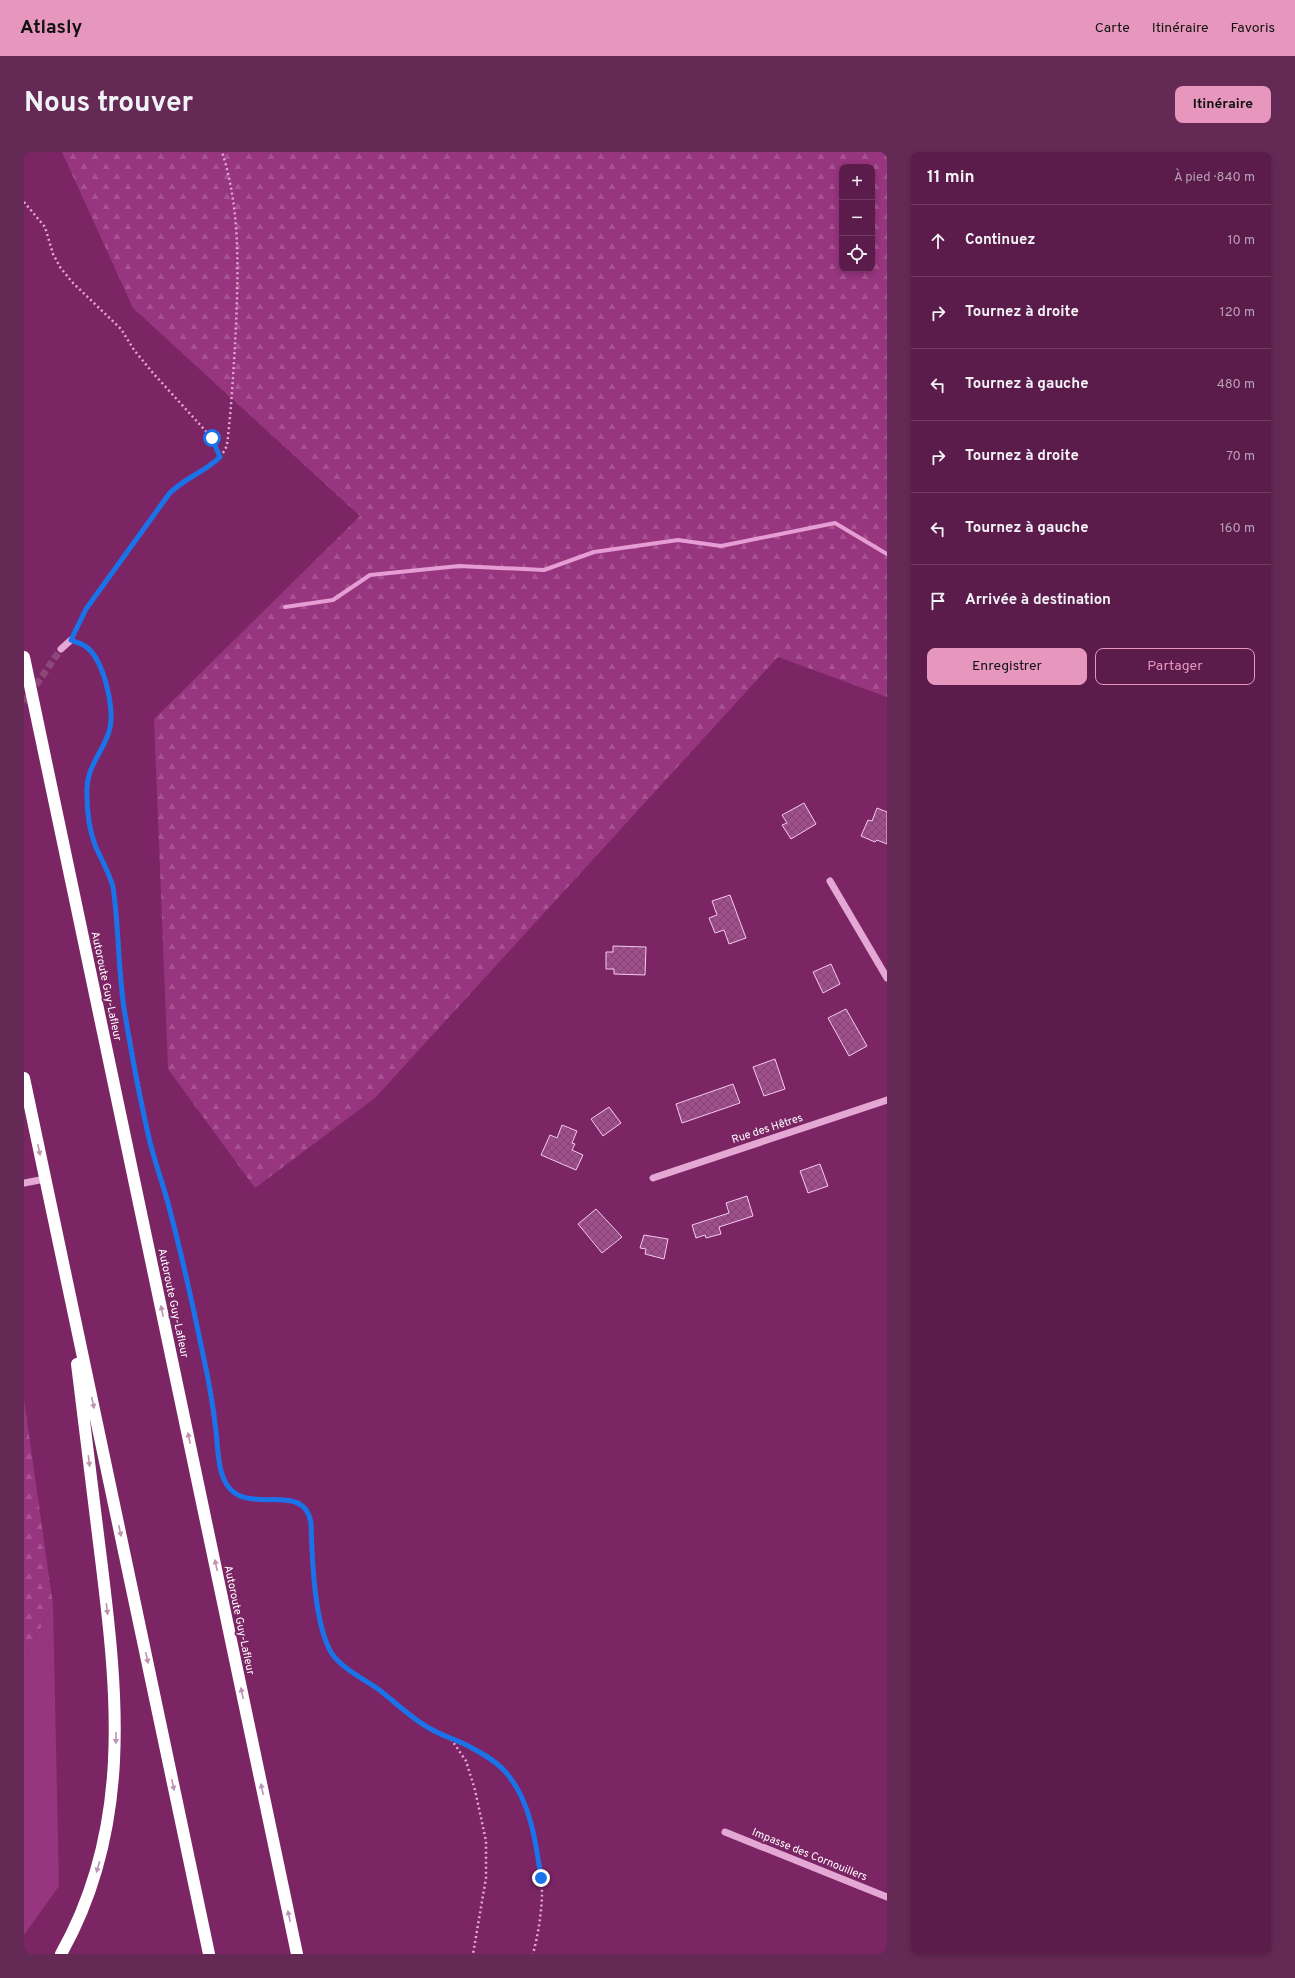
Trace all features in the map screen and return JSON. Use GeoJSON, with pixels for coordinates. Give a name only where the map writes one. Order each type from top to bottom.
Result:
{"type":"FeatureCollection","features":[{"type":"Feature","properties":{"kind":"highway","name":"Autoroute Guy-Lafleur"},"geometry":{"type":"LineString","coordinates":[[24,657],[297,1954]]}},
{"type":"Feature","properties":{"kind":"highway"},"geometry":{"type":"LineString","coordinates":[[24,1078],[209,1954]]}},
{"type":"Feature","properties":{"kind":"highway"},"geometry":{"type":"LineString","coordinates":[[61,1954],[86,1902],[103,1848],[113,1789],[116,1725],[114,1672],[108,1614],[68,1283]]}},
{"type":"Feature","properties":{"kind":"street"},"geometry":{"type":"LineString","coordinates":[[61,648],[71,640]]}},
{"type":"Feature","properties":{"kind":"street"},"geometry":{"type":"LineString","coordinates":[[830,881],[887,978]]}},
{"type":"Feature","properties":{"kind":"street","name":"Rue des Hêtres"},"geometry":{"type":"LineString","coordinates":[[653,1178],[887,1100]]}},
{"type":"Feature","properties":{"kind":"street"},"geometry":{"type":"LineString","coordinates":[[24,1183],[45,1179]]}},
{"type":"Feature","properties":{"kind":"street","name":"Impasse des Cornouillers"},"geometry":{"type":"LineString","coordinates":[[725,1832],[887,1897]]}},
{"type":"Feature","properties":{"kind":"path"},"geometry":{"type":"LineString","coordinates":[[222,152],[234,204],[238,292],[228,434],[225,451],[209,466],[178,485],[169,494],[86,609],[71,640],[86,646],[93,655],[101,670],[110,699],[110,729],[93,763],[87,780],[88,810],[92,838],[110,874],[113,887],[124,1006],[141,1100],[150,1140],[174,1228],[203,1351],[223,1479],[236,1494],[245,1498],[256,1500],[283,1499],[295,1501],[306,1509],[311,1523],[318,1608],[326,1641],[333,1654],[342,1665],[404,1708],[421,1723],[472,1747],[498,1765],[508,1774],[517,1787],[535,1839],[541,1878],[540,1917],[533,1954]]}},
{"type":"Feature","properties":{"kind":"path"},"geometry":{"type":"LineString","coordinates":[[24,202],[45,227],[53,254],[60,267],[72,282],[121,329],[134,350],[153,373],[212,438],[220,457]]}},
{"type":"Feature","properties":{"kind":"path"},"geometry":{"type":"LineString","coordinates":[[451,1738],[466,1761],[475,1790],[486,1841],[486,1878],[473,1954]]}},
{"type":"Feature","properties":{"kind":"green space"},"geometry":{"type":"Polygon","coordinates":[[[62,152],[887,152],[887,697],[778,657],[375,1098],[255,1188],[168,1069],[154,719],[360,516],[133,308],[62,152]]]}},
{"type":"Feature","properties":{"kind":"green space"},"geometry":{"type":"Polygon","coordinates":[[[24,1399],[53,1605],[24,1659],[24,1399]]]}},
{"type":"Feature","properties":{"kind":"green space"},"geometry":{"type":"Polygon","coordinates":[[[53,1605],[59,1886],[24,1935],[24,1659],[53,1605]]]}},
{"type":"Feature","properties":{"kind":"building"},"geometry":{"type":"Polygon","coordinates":[[[804,803],[816,824],[791,839],[782,825],[787,823],[782,815],[804,803]]]}},
{"type":"Feature","properties":{"kind":"building"},"geometry":{"type":"Polygon","coordinates":[[[877,808],[887,812],[887,844],[877,840],[875,842],[861,836],[868,820],[872,821],[877,808]]]}},
{"type":"Feature","properties":{"kind":"building"},"geometry":{"type":"Polygon","coordinates":[[[730,895],[746,938],[729,944],[724,930],[715,933],[709,918],[717,915],[712,901],[730,895]]]}},
{"type":"Feature","properties":{"kind":"building"},"geometry":{"type":"Polygon","coordinates":[[[613,946],[646,947],[645,975],[614,974],[614,969],[606,969],[606,952],[613,952],[613,946]]]}},
{"type":"Feature","properties":{"kind":"building"},"geometry":{"type":"Polygon","coordinates":[[[831,964],[840,984],[823,993],[813,972],[831,964]]]}},
{"type":"Feature","properties":{"kind":"building"},"geometry":{"type":"Polygon","coordinates":[[[846,1009],[867,1046],[849,1056],[828,1018],[846,1009]]]}},
{"type":"Feature","properties":{"kind":"building"},"geometry":{"type":"Polygon","coordinates":[[[775,1059],[785,1089],[764,1096],[753,1067],[775,1059]]]}},
{"type":"Feature","properties":{"kind":"building"},"geometry":{"type":"Polygon","coordinates":[[[733,1084],[740,1103],[682,1123],[676,1104],[733,1084]]]}},
{"type":"Feature","properties":{"kind":"building"},"geometry":{"type":"Polygon","coordinates":[[[609,1107],[621,1123],[603,1136],[591,1119],[609,1107]]]}},
{"type":"Feature","properties":{"kind":"building"},"geometry":{"type":"Polygon","coordinates":[[[562,1125],[577,1131],[572,1143],[575,1144],[572,1150],[583,1155],[576,1170],[541,1155],[550,1135],[557,1138],[562,1125]]]}},
{"type":"Feature","properties":{"kind":"building"},"geometry":{"type":"Polygon","coordinates":[[[820,1164],[828,1186],[808,1193],[800,1171],[820,1164]]]}},
{"type":"Feature","properties":{"kind":"building"},"geometry":{"type":"Polygon","coordinates":[[[747,1196],[753,1216],[719,1227],[721,1234],[706,1238],[705,1235],[696,1238],[692,1225],[729,1213],[726,1203],[747,1196]]]}},
{"type":"Feature","properties":{"kind":"building"},"geometry":{"type":"Polygon","coordinates":[[[596,1209],[622,1237],[602,1253],[578,1224],[596,1209]]]}},
{"type":"Feature","properties":{"kind":"building"},"geometry":{"type":"Polygon","coordinates":[[[644,1235],[668,1239],[664,1259],[645,1254],[646,1249],[640,1248],[644,1235]]]}},
{"type":"Feature","properties":{"kind":"waterway"},"geometry":{"type":"LineString","coordinates":[[285,607],[333,600],[370,575],[459,566],[544,570],[594,552],[678,540],[721,546],[835,523],[887,554]]}},
{"type":"Feature","properties":{"kind":"tunnel"},"geometry":{"type":"LineString","coordinates":[[24,702],[61,649]]}},
{"type":"Feature","properties":{"kind":"route"},"geometry":{"type":"LineString","coordinates":[[212,438],[217,446],[220,457],[213,464],[178,485],[169,494],[86,609],[71,640],[86,646],[93,655],[107,685],[110,699],[110,729],[93,763],[87,780],[86,792],[92,838],[110,874],[113,887],[117,947],[124,1006],[150,1140],[176,1234],[203,1351],[221,1471],[223,1479],[236,1494],[245,1498],[256,1500],[283,1499],[295,1501],[306,1509],[310,1516],[311,1523],[318,1608],[326,1641],[333,1654],[342,1665],[377,1688],[431,1730],[472,1747],[488,1757],[508,1774],[517,1787],[535,1839],[541,1878]]}}]}
